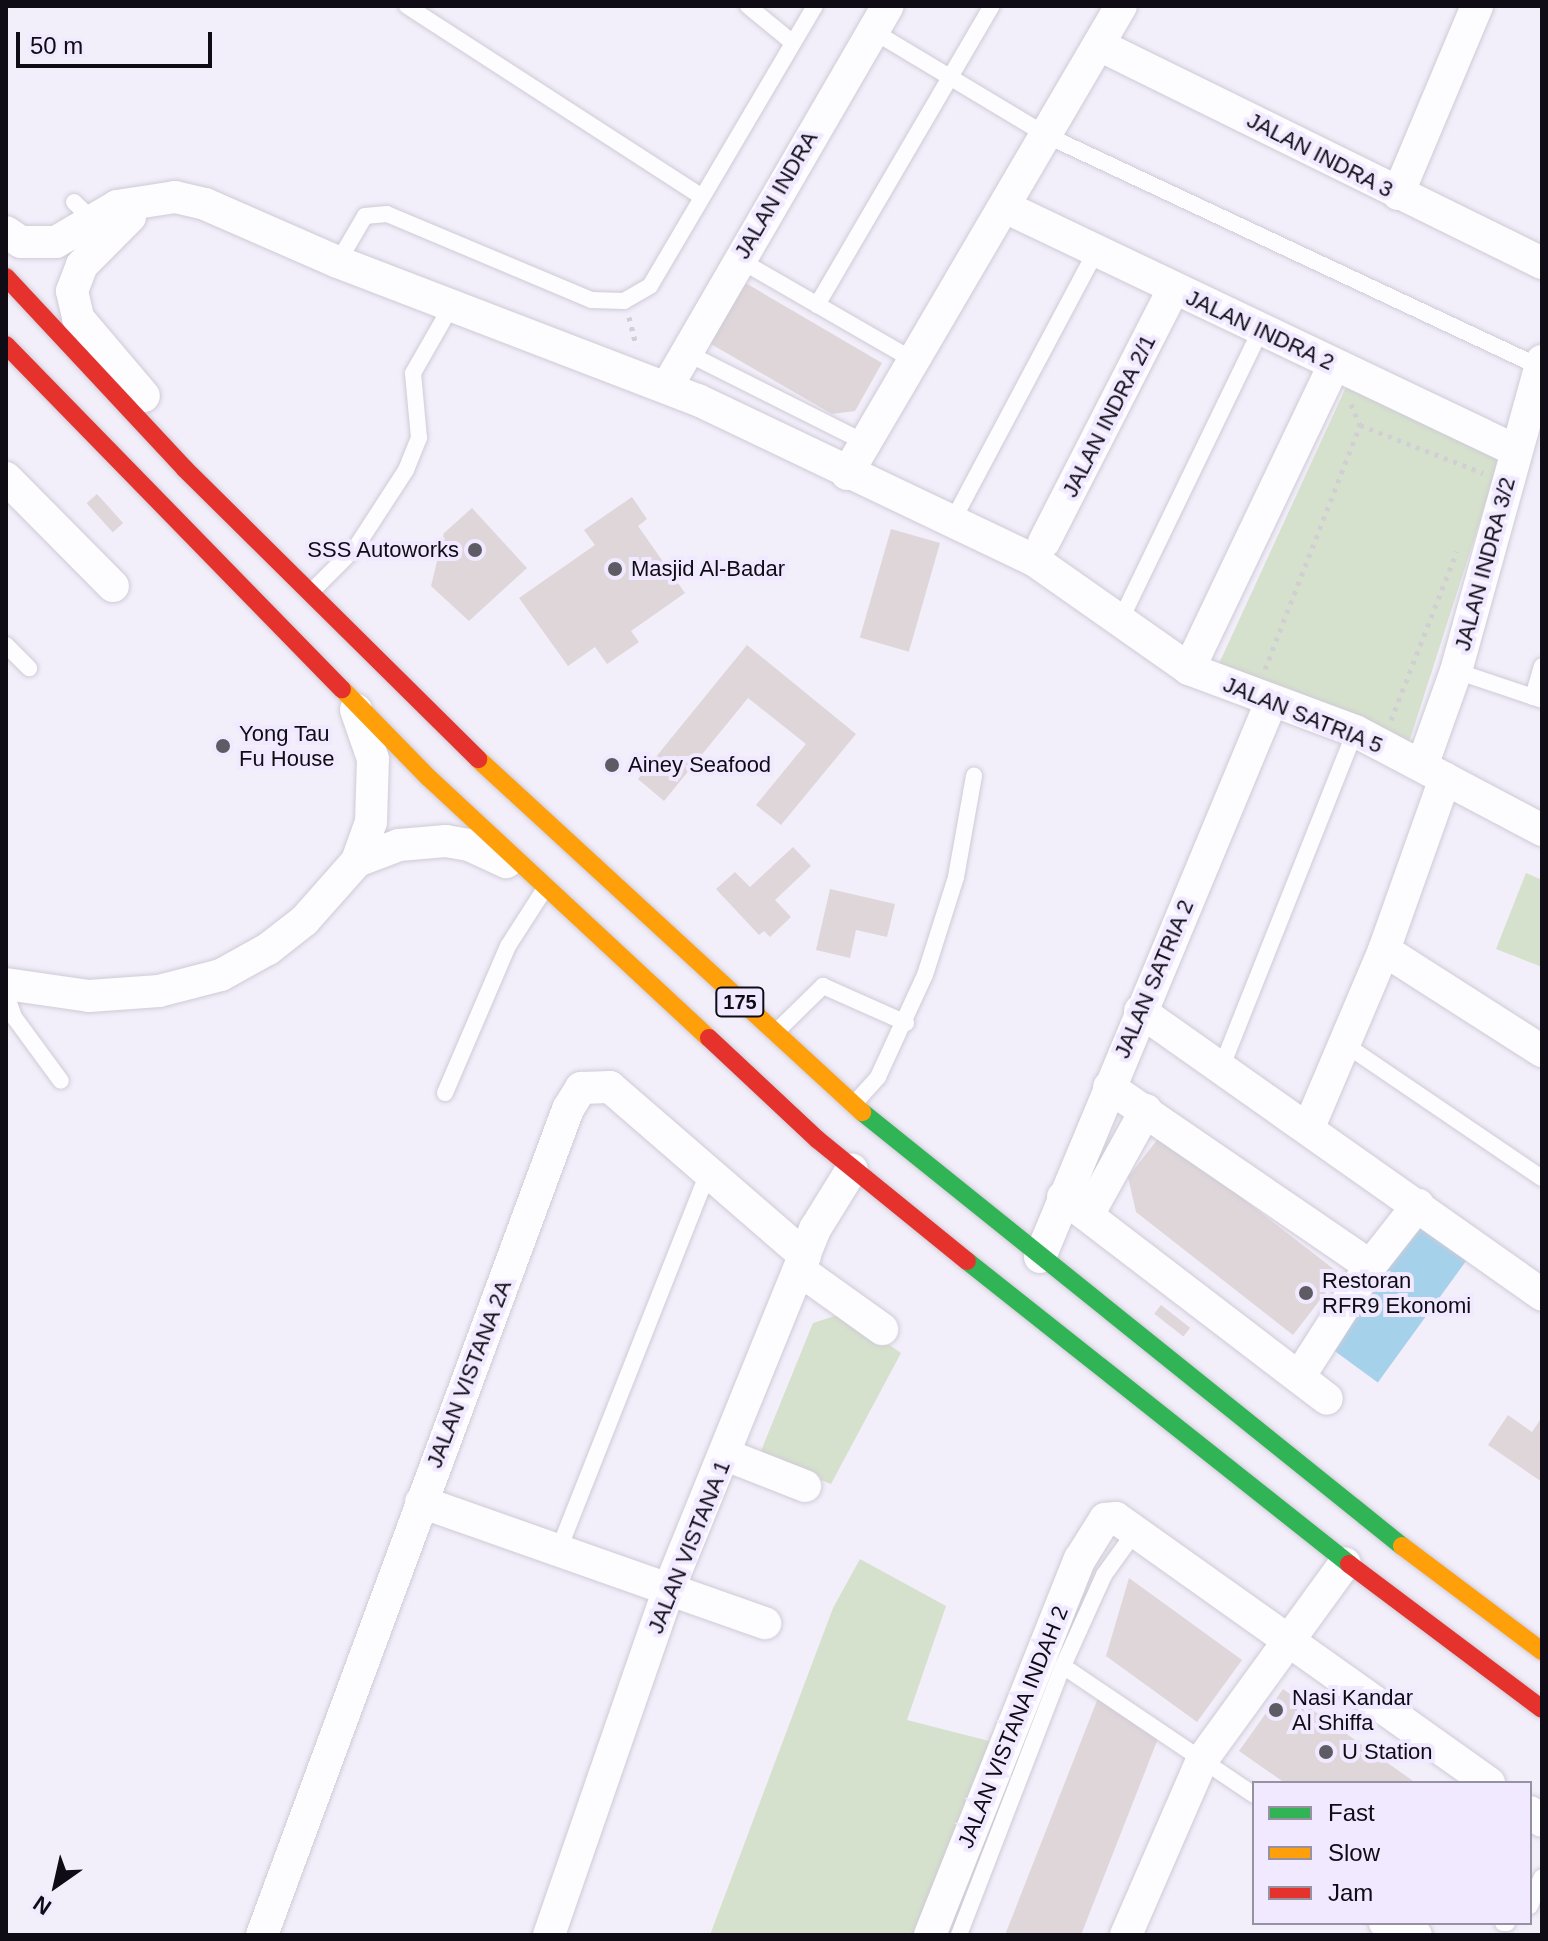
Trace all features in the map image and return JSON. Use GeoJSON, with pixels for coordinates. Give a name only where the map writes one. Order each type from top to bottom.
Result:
{"type":"FeatureCollection","features":[{"type":"Feature","properties":{"kind":"highway","name":"175"},"geometry":{"type":"LineString","coordinates":[[6,277],[184,468],[418,703],[852,1105],[1376,1527],[1542,1651]]}},
{"type":"Feature","properties":{"kind":"highway","name":"175"},"geometry":{"type":"LineString","coordinates":[[6,345],[351,700],[545,888],[852,1169],[1345,1563],[1542,1709]]}},
{"type":"Feature","properties":{"kind":"street"},"geometry":{"type":"LineString","coordinates":[[847,474],[1048,136],[1121,6]]}},
{"type":"Feature","properties":{"kind":"street"},"geometry":{"type":"LineString","coordinates":[[1398,194],[1477,6]]}},
{"type":"Feature","properties":{"kind":"street","name":"JALAN INDRA"},"geometry":{"type":"LineString","coordinates":[[668,385],[738,259],[880,18]]}},
{"type":"Feature","properties":{"kind":"street","name":"JALAN INDRA 3"},"geometry":{"type":"LineString","coordinates":[[1099,45],[1542,263]]}},
{"type":"Feature","properties":{"kind":"street","name":"JALAN SATRIA 5"},"geometry":{"type":"LineString","coordinates":[[6,232],[21,242],[56,242],[84,212],[175,197],[205,204],[338,262],[668,385],[847,474],[1034,560],[1189,669],[1267,689],[1365,725],[1434,772],[1542,830]]}},
{"type":"Feature","properties":{"kind":"street"},"geometry":{"type":"LineString","coordinates":[[150,199],[101,242],[82,265],[72,291],[78,318],[144,397],[184,468]]}},
{"type":"Feature","properties":{"kind":"street","name":"JALAN INDRA 2"},"geometry":{"type":"LineString","coordinates":[[1005,207],[1173,290],[1515,450]]}},
{"type":"Feature","properties":{"kind":"street","name":"JALAN INDRA 2/1"},"geometry":{"type":"LineString","coordinates":[[1044,542],[1173,290]]}},
{"type":"Feature","properties":{"kind":"street","name":"JALAN INDRA 3/2"},"geometry":{"type":"LineString","coordinates":[[1309,1127],[1384,950],[1434,772],[1456,671],[1515,450],[1541,364]]}},
{"type":"Feature","properties":{"kind":"street"},"geometry":{"type":"LineString","coordinates":[[1189,669],[1334,365]]}},
{"type":"Feature","properties":{"kind":"street"},"geometry":{"type":"LineString","coordinates":[[6,478],[113,586]]}},
{"type":"Feature","properties":{"kind":"street","name":"JALAN SATRIA 2"},"geometry":{"type":"LineString","coordinates":[[1040,1257],[1076,1206],[1109,1087],[1267,689]]}},
{"type":"Feature","properties":{"kind":"street"},"geometry":{"type":"LineString","coordinates":[[6,984],[89,996],[159,991],[221,975],[268,949],[304,921],[357,861],[371,822],[375,780],[368,738],[351,700]]}},
{"type":"Feature","properties":{"kind":"street"},"geometry":{"type":"LineString","coordinates":[[357,861],[399,845],[457,843],[491,853],[545,888]]}},
{"type":"Feature","properties":{"kind":"street"},"geometry":{"type":"LineString","coordinates":[[1384,950],[1542,1051]]}},
{"type":"Feature","properties":{"kind":"street"},"geometry":{"type":"LineString","coordinates":[[6,974],[38,991]]}},
{"type":"Feature","properties":{"kind":"street"},"geometry":{"type":"LineString","coordinates":[[1140,1011],[1309,1127],[1542,1295]]}},
{"type":"Feature","properties":{"kind":"street","name":"JALAN VISTANA 2A"},"geometry":{"type":"LineString","coordinates":[[262,1935],[568,1109],[581,1088],[610,1087],[708,1172],[803,1264],[882,1329]]}},
{"type":"Feature","properties":{"kind":"street"},"geometry":{"type":"LineString","coordinates":[[1109,1087],[1370,1266]]}},
{"type":"Feature","properties":{"kind":"street"},"geometry":{"type":"LineString","coordinates":[[1146,1110],[1076,1206],[1327,1399]]}},
{"type":"Feature","properties":{"kind":"street","name":"JALAN VISTANA 1"},"geometry":{"type":"LineString","coordinates":[[549,1935],[668,1591],[726,1455],[815,1229],[852,1169]]}},
{"type":"Feature","properties":{"kind":"street"},"geometry":{"type":"LineString","coordinates":[[1299,1377],[1370,1266],[1418,1205]]}},
{"type":"Feature","properties":{"kind":"street"},"geometry":{"type":"LineString","coordinates":[[726,1455],[805,1486]]}},
{"type":"Feature","properties":{"kind":"street"},"geometry":{"type":"LineString","coordinates":[[421,1502],[557,1554],[765,1623]]}},
{"type":"Feature","properties":{"kind":"street","name":"JALAN VISTANA INDAH 2"},"geometry":{"type":"LineString","coordinates":[[930,1935],[1080,1559],[1101,1522],[1116,1518],[1135,1532]]}},
{"type":"Feature","properties":{"kind":"street"},"geometry":{"type":"LineString","coordinates":[[1135,1532],[1486,1781]]}},
{"type":"Feature","properties":{"kind":"street"},"geometry":{"type":"LineString","coordinates":[[1126,1935],[1202,1760],[1285,1640],[1345,1563]]}},
{"type":"Feature","properties":{"kind":"street"},"geometry":{"type":"LineString","coordinates":[[1379,1926],[1416,1935]]}},
{"type":"Feature","properties":{"kind":"lane"},"geometry":{"type":"LineString","coordinates":[[407,6],[702,197]]}},
{"type":"Feature","properties":{"kind":"lane"},"geometry":{"type":"LineString","coordinates":[[748,6],[793,43]]}},
{"type":"Feature","properties":{"kind":"lane"},"geometry":{"type":"LineString","coordinates":[[338,262],[365,216],[387,214],[592,300],[624,301],[650,286],[815,6]]}},
{"type":"Feature","properties":{"kind":"lane"},"geometry":{"type":"LineString","coordinates":[[817,305],[992,6]]}},
{"type":"Feature","properties":{"kind":"lane"},"geometry":{"type":"LineString","coordinates":[[880,18],[951,75],[1048,136],[1541,364]]}},
{"type":"Feature","properties":{"kind":"lane"},"geometry":{"type":"LineString","coordinates":[[952,522],[1096,251]]}},
{"type":"Feature","properties":{"kind":"lane"},"geometry":{"type":"LineString","coordinates":[[738,259],[913,360]]}},
{"type":"Feature","properties":{"kind":"lane"},"geometry":{"type":"LineString","coordinates":[[309,594],[356,547],[406,470],[419,438],[413,373],[452,305]]}},
{"type":"Feature","properties":{"kind":"lane"},"geometry":{"type":"LineString","coordinates":[[1121,619],[1261,330]]}},
{"type":"Feature","properties":{"kind":"lane"},"geometry":{"type":"LineString","coordinates":[[685,352],[864,442]]}},
{"type":"Feature","properties":{"kind":"lane"},"geometry":{"type":"LineString","coordinates":[[6,645],[29,668]]}},
{"type":"Feature","properties":{"kind":"lane"},"geometry":{"type":"LineString","coordinates":[[1456,671],[1538,698],[1542,666]]}},
{"type":"Feature","properties":{"kind":"lane"},"geometry":{"type":"LineString","coordinates":[[1222,1066],[1365,725]]}},
{"type":"Feature","properties":{"kind":"lane"},"geometry":{"type":"LineString","coordinates":[[852,1105],[878,1077],[906,1023],[952,890],[974,776]]}},
{"type":"Feature","properties":{"kind":"lane"},"geometry":{"type":"LineString","coordinates":[[445,1093],[508,946],[545,888]]}},
{"type":"Feature","properties":{"kind":"lane"},"geometry":{"type":"LineString","coordinates":[[775,1034],[823,986],[906,1023]]}},
{"type":"Feature","properties":{"kind":"lane"},"geometry":{"type":"LineString","coordinates":[[6,994],[14,1017],[61,1081]]}},
{"type":"Feature","properties":{"kind":"lane"},"geometry":{"type":"LineString","coordinates":[[1343,1043],[1542,1178]]}},
{"type":"Feature","properties":{"kind":"lane"},"geometry":{"type":"LineString","coordinates":[[557,1554],[708,1172]]}},
{"type":"Feature","properties":{"kind":"lane"},"geometry":{"type":"LineString","coordinates":[[959,1935],[1063,1666],[1104,1575],[1135,1532]]}},
{"type":"Feature","properties":{"kind":"lane"},"geometry":{"type":"LineString","coordinates":[[1063,1666],[1252,1794]]}},
{"type":"Feature","properties":{"kind":"lane"},"geometry":{"type":"LineString","coordinates":[[1532,1901],[1542,1877]]}},
{"type":"Feature","properties":{"kind":"path"},"geometry":{"type":"LineString","coordinates":[[624,301],[638,354],[628,370]]}},
{"type":"Feature","properties":{"kind":"path"},"geometry":{"type":"LineString","coordinates":[[1267,689],[1360,425],[1487,475],[1481,489]]}},
{"type":"Feature","properties":{"kind":"path"},"geometry":{"type":"LineString","coordinates":[[1365,725],[1389,725],[1458,548]]}},
{"type":"Feature","properties":{"kind":"green space"},"geometry":{"type":"Polygon","coordinates":[[[1346,387],[1501,455],[1405,755],[1217,668],[1346,387]]]}},
{"type":"Feature","properties":{"kind":"green space"},"geometry":{"type":"Polygon","coordinates":[[[1526,873],[1542,880],[1542,967],[1496,949],[1526,873]]]}},
{"type":"Feature","properties":{"kind":"green space"},"geometry":{"type":"Polygon","coordinates":[[[844,1313],[901,1353],[831,1484],[759,1456],[813,1323],[844,1313]]]}},
{"type":"Feature","properties":{"kind":"green space"},"geometry":{"type":"Polygon","coordinates":[[[860,1559],[946,1606],[907,1720],[993,1742],[916,1935],[710,1935],[833,1608],[860,1559]]]}},
{"type":"Feature","properties":{"kind":"water"},"geometry":{"type":"Polygon","coordinates":[[[1416,1221],[1468,1259],[1378,1382],[1326,1345],[1416,1221]]]}},
{"type":"Feature","properties":{"kind":"building"},"geometry":{"type":"Polygon","coordinates":[[[737,278],[882,363],[855,411],[832,414],[704,340],[737,278]]]}},
{"type":"Feature","properties":{"kind":"building"},"geometry":{"type":"Polygon","coordinates":[[[97,494],[123,523],[113,532],[87,503],[97,494]]]}},
{"type":"Feature","properties":{"kind":"building","name":"Masjid Al-Badar"},"geometry":{"type":"Polygon","coordinates":[[[632,497],[647,519],[638,526],[685,593],[631,631],[639,642],[607,664],[595,647],[568,666],[519,598],[595,545],[584,530],[632,497]]]}},
{"type":"Feature","properties":{"kind":"building","name":"SSS Autoworks"},"geometry":{"type":"Polygon","coordinates":[[[472,508],[527,568],[469,621],[431,586],[444,533],[472,508]]]}},
{"type":"Feature","properties":{"kind":"building"},"geometry":{"type":"Polygon","coordinates":[[[891,529],[940,543],[909,652],[860,638],[891,529]]]}},
{"type":"Feature","properties":{"kind":"building"},"geometry":{"type":"Polygon","coordinates":[[[747,645],[856,734],[781,825],[756,805],[806,744],[748,698],[664,801],[638,779],[747,645]]]}},
{"type":"Feature","properties":{"kind":"building"},"geometry":{"type":"Polygon","coordinates":[[[793,847],[811,866],[775,900],[791,917],[770,937],[764,931],[759,935],[716,889],[735,872],[750,887],[793,847]]]}},
{"type":"Feature","properties":{"kind":"building"},"geometry":{"type":"Polygon","coordinates":[[[830,889],[895,904],[887,937],[856,930],[850,958],[816,950],[830,889]]]}},
{"type":"Feature","properties":{"kind":"building"},"geometry":{"type":"Polygon","coordinates":[[[1161,1135],[1340,1274],[1293,1335],[1136,1212],[1128,1177],[1161,1135]]]}},
{"type":"Feature","properties":{"kind":"building"},"geometry":{"type":"Polygon","coordinates":[[[1161,1305],[1190,1328],[1183,1336],[1154,1314],[1161,1305]]]}},
{"type":"Feature","properties":{"kind":"building"},"geometry":{"type":"Polygon","coordinates":[[[1508,1415],[1532,1432],[1542,1417],[1542,1482],[1488,1445],[1508,1415]]]}},
{"type":"Feature","properties":{"kind":"building"},"geometry":{"type":"Polygon","coordinates":[[[1129,1578],[1242,1660],[1197,1722],[1106,1656],[1129,1578]]]}},
{"type":"Feature","properties":{"kind":"building"},"geometry":{"type":"Polygon","coordinates":[[[1283,1689],[1413,1781],[1282,1781],[1239,1751],[1283,1689]]]}},
{"type":"Feature","properties":{"kind":"building"},"geometry":{"type":"Polygon","coordinates":[[[1100,1693],[1159,1736],[1081,1935],[1005,1935],[1100,1693]]]}},
{"type":"Feature","properties":{"kind":"traffic: fast"},"geometry":{"type":"LineString","coordinates":[[862,1112],[1402,1546]]}},
{"type":"Feature","properties":{"kind":"traffic: fast"},"geometry":{"type":"LineString","coordinates":[[967,1261],[1349,1564]]}},
{"type":"Feature","properties":{"kind":"traffic: slow"},"geometry":{"type":"LineString","coordinates":[[342,689],[429,778],[709,1038]]}},
{"type":"Feature","properties":{"kind":"traffic: slow"},"geometry":{"type":"LineString","coordinates":[[478,759],[862,1112]]}},
{"type":"Feature","properties":{"kind":"traffic: slow"},"geometry":{"type":"LineString","coordinates":[[1402,1546],[1542,1651]]}},
{"type":"Feature","properties":{"kind":"traffic: jam"},"geometry":{"type":"LineString","coordinates":[[6,277],[184,468],[478,759]]}},
{"type":"Feature","properties":{"kind":"traffic: jam"},"geometry":{"type":"LineString","coordinates":[[6,345],[342,689]]}},
{"type":"Feature","properties":{"kind":"traffic: jam"},"geometry":{"type":"LineString","coordinates":[[709,1038],[818,1140],[967,1261]]}},
{"type":"Feature","properties":{"kind":"traffic: jam"},"geometry":{"type":"LineString","coordinates":[[1349,1564],[1542,1709]]}},
{"type":"Feature","properties":{"kind":"place","name":"SSS Autoworks"},"geometry":{"type":"Point","coordinates":[475,550]}},
{"type":"Feature","properties":{"kind":"place","name":"Masjid Al-Badar"},"geometry":{"type":"Point","coordinates":[615,569]}},
{"type":"Feature","properties":{"kind":"place","name":"Yong Tau Fu House"},"geometry":{"type":"Point","coordinates":[223,746]}},
{"type":"Feature","properties":{"kind":"place","name":"Ainey Seafood"},"geometry":{"type":"Point","coordinates":[612,765]}},
{"type":"Feature","properties":{"kind":"place","name":"Restoran RFR9 Ekonomi"},"geometry":{"type":"Point","coordinates":[1306,1293]}},
{"type":"Feature","properties":{"kind":"place","name":"Nasi Kandar Al Shiffa"},"geometry":{"type":"Point","coordinates":[1276,1710]}},
{"type":"Feature","properties":{"kind":"place","name":"U Station"},"geometry":{"type":"Point","coordinates":[1326,1752]}}]}
